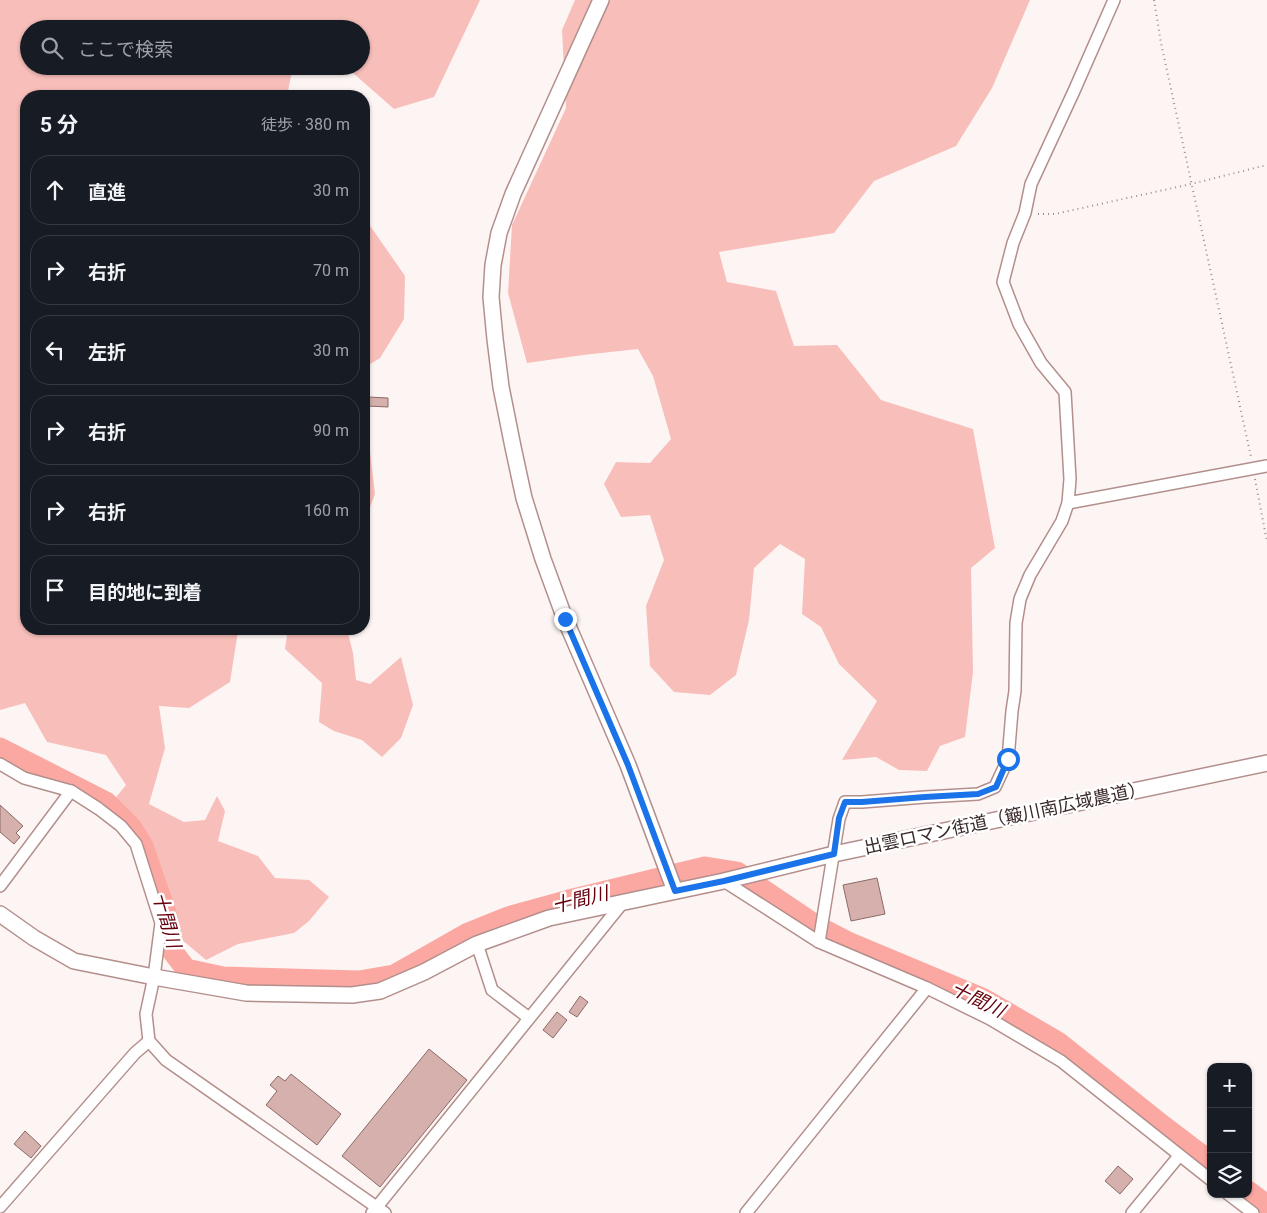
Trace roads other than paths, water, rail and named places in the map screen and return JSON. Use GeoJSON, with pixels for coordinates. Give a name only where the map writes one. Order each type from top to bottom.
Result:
{"type":"FeatureCollection","features":[{"type":"Feature","properties":{"kind":"street"},"geometry":{"type":"LineString","coordinates":[[602,0],[513,194],[499,233],[492,265],[491,297],[494,339],[501,387],[524,498],[543,559],[565,619],[628,765],[675,891]]}},
{"type":"Feature","properties":{"kind":"street"},"geometry":{"type":"LineString","coordinates":[[819,942],[839,818],[845,802],[978,794],[996,787],[1008,759],[1015,691],[1016,623],[1020,598],[1030,575],[1062,521],[1068,503],[1070,479],[1065,392],[1042,363],[1019,324],[1003,282],[1013,243],[1025,213],[1031,184],[1114,0]]}},
{"type":"Feature","properties":{"kind":"street"},"geometry":{"type":"LineString","coordinates":[[1068,503],[1267,466]]}},
{"type":"Feature","properties":{"kind":"street","name":"出雲ロマン街道（簸川南広域農道）"},"geometry":{"type":"LineString","coordinates":[[0,914],[34,938],[74,961],[246,993],[352,995],[380,992],[424,972],[477,944],[548,918],[724,881],[834,854],[1267,763]]}},
{"type":"Feature","properties":{"kind":"street"},"geometry":{"type":"LineString","coordinates":[[0,764],[24,778],[71,792],[99,809],[121,826],[136,844],[161,923],[154,977],[146,1014],[149,1041],[166,1060],[378,1211],[529,1018],[624,901]]}},
{"type":"Feature","properties":{"kind":"street"},"geometry":{"type":"LineString","coordinates":[[0,886],[71,792]]}},
{"type":"Feature","properties":{"kind":"street"},"geometry":{"type":"LineString","coordinates":[[724,881],[819,942],[927,988],[990,1019],[1062,1062],[1207,1177]]}},
{"type":"Feature","properties":{"kind":"street"},"geometry":{"type":"LineString","coordinates":[[477,944],[492,990],[529,1018]]}},
{"type":"Feature","properties":{"kind":"street"},"geometry":{"type":"LineString","coordinates":[[746,1213],[927,988]]}},
{"type":"Feature","properties":{"kind":"street"},"geometry":{"type":"LineString","coordinates":[[0,1207],[135,1054],[149,1041]]}},
{"type":"Feature","properties":{"kind":"street"},"geometry":{"type":"LineString","coordinates":[[1132,1213],[1179,1156]]}},
{"type":"Feature","properties":{"kind":"street"},"geometry":{"type":"LineString","coordinates":[[1233,1198],[1252,1213]]}},
{"type":"Feature","properties":{"kind":"waterway","name":"十間川"},"geometry":{"type":"LineString","coordinates":[[0,748],[106,802],[132,828],[143,846],[167,916],[173,952],[186,969],[223,977],[359,981],[394,975],[466,934],[508,917],[705,867],[737,872],[817,926],[850,943],[984,999],[1058,1042],[1207,1159]]}},
{"type":"Feature","properties":{"kind":"waterway","name":"十間川"},"geometry":{"type":"LineString","coordinates":[[1252,1194],[1267,1205]]}}]}
